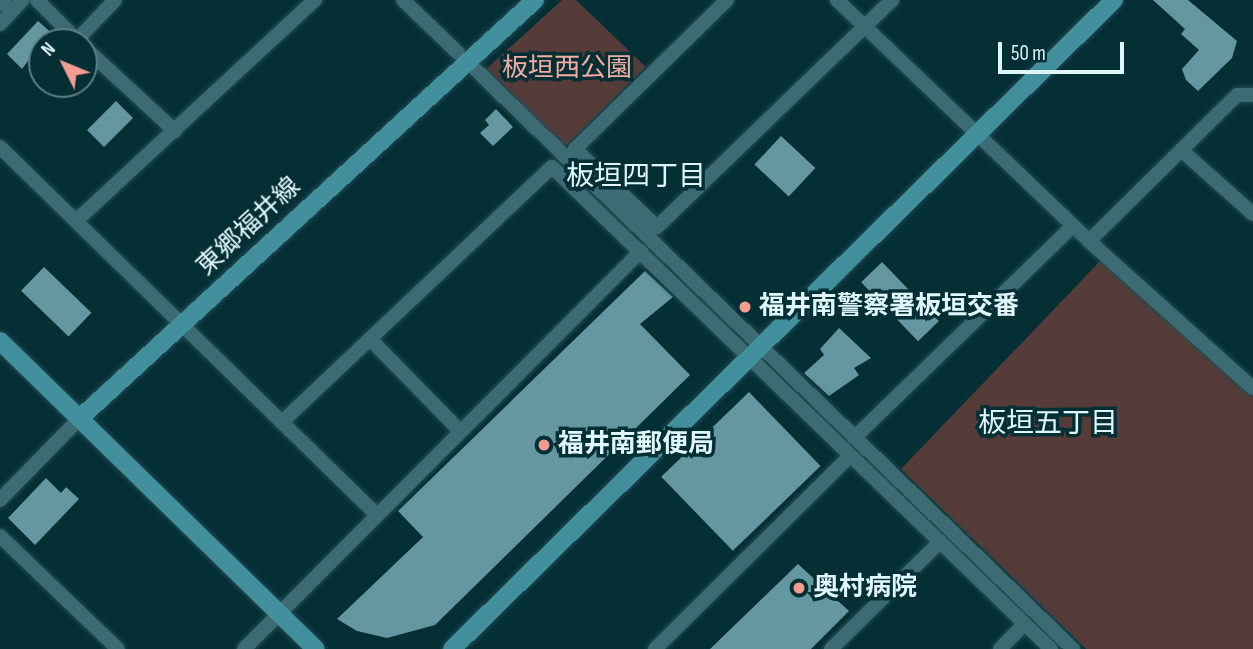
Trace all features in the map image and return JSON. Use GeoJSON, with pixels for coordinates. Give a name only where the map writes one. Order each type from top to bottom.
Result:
{"type":"FeatureCollection","features":[{"type":"Feature","properties":{"kind":"street"},"geometry":{"type":"LineString","coordinates":[[0,4],[4,0]]}},
{"type":"Feature","properties":{"kind":"street"},"geometry":{"type":"LineString","coordinates":[[0,24],[22,0]]}},
{"type":"Feature","properties":{"kind":"street"},"geometry":{"type":"LineString","coordinates":[[37,0],[65,28]]}},
{"type":"Feature","properties":{"kind":"street"},"geometry":{"type":"LineString","coordinates":[[92,28],[115,0]]}},
{"type":"Feature","properties":{"kind":"street"},"geometry":{"type":"LineString","coordinates":[[76,221],[315,0]]}},
{"type":"Feature","properties":{"kind":"street"},"geometry":{"type":"LineString","coordinates":[[403,0],[458,53]]}},
{"type":"Feature","properties":{"kind":"street"},"geometry":{"type":"LineString","coordinates":[[727,0],[575,149],[657,227],[892,0]]}},
{"type":"Feature","properties":{"kind":"street"},"geometry":{"type":"LineString","coordinates":[[837,0],[1089,242],[1253,388]]}},
{"type":"Feature","properties":{"kind":"street"},"geometry":{"type":"LineString","coordinates":[[452,649],[753,350],[1114,0]]}},
{"type":"Feature","properties":{"kind":"street","name":"東郷福井線"},"geometry":{"type":"LineString","coordinates":[[80,418],[530,1]]}},
{"type":"Feature","properties":{"kind":"street"},"geometry":{"type":"LineString","coordinates":[[98,60],[175,131]]}},
{"type":"Feature","properties":{"kind":"street"},"geometry":{"type":"LineString","coordinates":[[475,69],[753,350],[850,456],[1051,649]]}},
{"type":"Feature","properties":{"kind":"street"},"geometry":{"type":"LineString","coordinates":[[1089,242],[1237,95],[1253,95]]}},
{"type":"Feature","properties":{"kind":"street"},"geometry":{"type":"LineString","coordinates":[[0,147],[376,514]]}},
{"type":"Feature","properties":{"kind":"street"},"geometry":{"type":"LineString","coordinates":[[1181,150],[1253,214]]}},
{"type":"Feature","properties":{"kind":"street"},"geometry":{"type":"LineString","coordinates":[[282,422],[552,167],[641,251],[854,438],[1073,649]]}},
{"type":"Feature","properties":{"kind":"street"},"geometry":{"type":"LineString","coordinates":[[854,438],[1073,226]]}},
{"type":"Feature","properties":{"kind":"street"},"geometry":{"type":"LineString","coordinates":[[244,649],[641,251]]}},
{"type":"Feature","properties":{"kind":"street"},"geometry":{"type":"LineString","coordinates":[[370,339],[460,431]]}},
{"type":"Feature","properties":{"kind":"street"},"geometry":{"type":"LineString","coordinates":[[0,341],[316,649]]}},
{"type":"Feature","properties":{"kind":"street"},"geometry":{"type":"LineString","coordinates":[[0,500],[80,418]]}},
{"type":"Feature","properties":{"kind":"street"},"geometry":{"type":"LineString","coordinates":[[655,649],[850,456]]}},
{"type":"Feature","properties":{"kind":"street"},"geometry":{"type":"LineString","coordinates":[[0,536],[118,649]]}},
{"type":"Feature","properties":{"kind":"street"},"geometry":{"type":"LineString","coordinates":[[831,649],[940,542]]}},
{"type":"Feature","properties":{"kind":"street"},"geometry":{"type":"LineString","coordinates":[[1000,649],[1024,624]]}},
{"type":"Feature","properties":{"kind":"green space","name":"板垣西公園"},"geometry":{"type":"Polygon","coordinates":[[[562,0],[576,0],[646,67],[564,148],[484,71],[562,0]]]}},
{"type":"Feature","properties":{"kind":"green space"},"geometry":{"type":"Polygon","coordinates":[[[1105,256],[1253,388],[1253,649],[1086,649],[901,469],[1105,256]]]}},
{"type":"Feature","properties":{"kind":"building"},"geometry":{"type":"Polygon","coordinates":[[[1153,0],[1188,0],[1237,41],[1232,58],[1198,91],[1186,80],[1182,69],[1199,50],[1181,34],[1185,29],[1153,0]]]}},
{"type":"Feature","properties":{"kind":"building"},"geometry":{"type":"Polygon","coordinates":[[[38,21],[46,28],[31,28],[38,21]]]}},
{"type":"Feature","properties":{"kind":"building"},"geometry":{"type":"Polygon","coordinates":[[[28,32],[28,61],[22,69],[7,54],[28,32]]]}},
{"type":"Feature","properties":{"kind":"building"},"geometry":{"type":"Polygon","coordinates":[[[116,101],[133,118],[104,147],[87,130],[116,101]]]}},
{"type":"Feature","properties":{"kind":"building"},"geometry":{"type":"Polygon","coordinates":[[[496,109],[513,127],[493,146],[480,133],[489,125],[485,120],[496,109]]]}},
{"type":"Feature","properties":{"kind":"building"},"geometry":{"type":"Polygon","coordinates":[[[781,136],[815,168],[789,197],[754,165],[781,136]]]}},
{"type":"Feature","properties":{"kind":"building"},"geometry":{"type":"Polygon","coordinates":[[[882,262],[939,321],[918,341],[861,282],[882,262]]]}},
{"type":"Feature","properties":{"kind":"building"},"geometry":{"type":"Polygon","coordinates":[[[44,267],[91,313],[69,337],[21,291],[44,267]]]}},
{"type":"Feature","properties":{"kind":"building"},"geometry":{"type":"Polygon","coordinates":[[[645,271],[673,297],[640,324],[690,375],[435,625],[387,638],[357,631],[337,619],[423,537],[398,511],[645,271]]]}},
{"type":"Feature","properties":{"kind":"building"},"geometry":{"type":"Polygon","coordinates":[[[839,328],[871,358],[854,368],[859,375],[829,396],[804,373],[824,355],[820,349],[839,328]]]}},
{"type":"Feature","properties":{"kind":"building"},"geometry":{"type":"Polygon","coordinates":[[[749,392],[821,466],[733,551],[661,477],[749,392]]]}},
{"type":"Feature","properties":{"kind":"building"},"geometry":{"type":"Polygon","coordinates":[[[46,478],[61,493],[66,487],[79,499],[35,545],[8,518],[46,478]]]}},
{"type":"Feature","properties":{"kind":"building","name":"奥村病院"},"geometry":{"type":"Polygon","coordinates":[[[798,564],[849,611],[811,649],[710,649],[798,564]]]}},
{"type":"Feature","properties":{"kind":"place","name":"福井南警察署板垣交番"},"geometry":{"type":"Point","coordinates":[745,307]}},
{"type":"Feature","properties":{"kind":"place","name":"福井南郵便局"},"geometry":{"type":"Point","coordinates":[544,445]}},
{"type":"Feature","properties":{"kind":"place","name":"奥村病院"},"geometry":{"type":"Point","coordinates":[799,588]}},
{"type":"Feature","properties":{"kind":"district","name":"板垣四丁目"},"geometry":{"type":"Point","coordinates":[636,177]}},
{"type":"Feature","properties":{"kind":"district","name":"板垣五丁目"},"geometry":{"type":"Point","coordinates":[1048,424]}}]}
